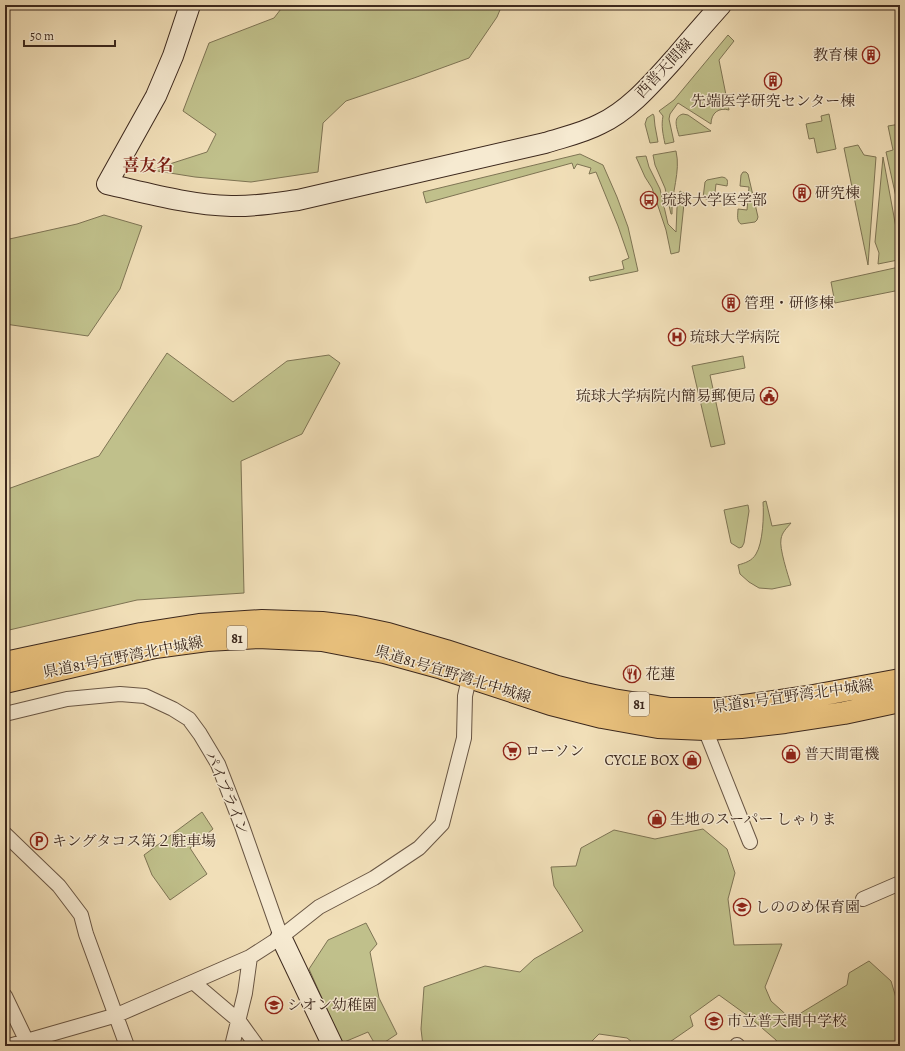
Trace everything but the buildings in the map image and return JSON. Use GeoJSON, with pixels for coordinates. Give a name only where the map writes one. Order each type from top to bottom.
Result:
{"type":"FeatureCollection","features":[{"type":"Feature","properties":{"kind":"main road","name":"県道81号宜野湾北中城線"},"geometry":{"type":"LineString","coordinates":[[5,663],[148,633],[199,625],[262,621],[322,623],[355,627],[388,634],[446,651],[472,669],[551,704],[602,717],[658,727],[705,729],[793,721],[844,713],[898,695]]}},
{"type":"Feature","properties":{"kind":"main road","name":"県道81号宜野湾北中城線"},"geometry":{"type":"LineString","coordinates":[[5,682],[156,647],[207,640],[258,637],[322,640],[384,652],[442,668],[472,669],[613,700],[670,709],[722,709],[808,697],[898,695]]}},
{"type":"Feature","properties":{"kind":"street","name":"西普天間線"},"geometry":{"type":"LineString","coordinates":[[190,5],[173,56],[156,96],[107,184],[169,198],[231,206],[298,200],[545,143],[601,124],[622,110],[653,82],[721,5]]}},
{"type":"Feature","properties":{"kind":"street"},"geometry":{"type":"LineString","coordinates":[[9,1046],[27,1043],[117,1015],[250,957],[281,937],[319,907],[374,878],[419,848],[442,824],[464,738],[465,696],[472,669]]}},
{"type":"Feature","properties":{"kind":"street","name":"パイプライン"},"geometry":{"type":"LineString","coordinates":[[5,714],[66,699],[120,694],[145,696],[173,709],[189,719],[218,764],[242,826],[281,937],[333,1046]]}},
{"type":"Feature","properties":{"kind":"street"},"geometry":{"type":"LineString","coordinates":[[705,729],[750,842]]}},
{"type":"Feature","properties":{"kind":"street"},"geometry":{"type":"LineString","coordinates":[[5,834],[59,886],[82,915],[86,934],[117,1015],[127,1046]]}},
{"type":"Feature","properties":{"kind":"street"},"geometry":{"type":"LineString","coordinates":[[863,898],[900,883]]}},
{"type":"Feature","properties":{"kind":"street"},"geometry":{"type":"LineString","coordinates":[[232,1046],[245,993],[250,957]]}},
{"type":"Feature","properties":{"kind":"street"},"geometry":{"type":"LineString","coordinates":[[193,982],[239,1021],[257,1046]]}},
{"type":"Feature","properties":{"kind":"street"},"geometry":{"type":"LineString","coordinates":[[5,996],[27,1043]]}},
{"type":"Feature","properties":{"kind":"green space"},"geometry":{"type":"Polygon","coordinates":[[[284,5],[502,5],[497,17],[469,58],[346,101],[323,123],[318,172],[251,182],[195,177],[151,170],[207,152],[216,134],[183,111],[209,43],[274,18],[284,5]]]}},
{"type":"Feature","properties":{"kind":"green space"},"geometry":{"type":"Polygon","coordinates":[[[728,35],[734,41],[719,60],[729,110],[722,109],[716,112],[712,117],[711,124],[678,103],[670,114],[669,119],[674,142],[665,144],[662,127],[663,116],[659,111],[674,100],[728,35]]]}},
{"type":"Feature","properties":{"kind":"green space"},"geometry":{"type":"Polygon","coordinates":[[[653,114],[658,142],[650,143],[645,124],[647,118],[653,114]]]}},
{"type":"Feature","properties":{"kind":"green space"},"geometry":{"type":"Polygon","coordinates":[[[683,114],[688,115],[711,131],[679,136],[676,120],[683,114]]]}},
{"type":"Feature","properties":{"kind":"green space"},"geometry":{"type":"Polygon","coordinates":[[[829,114],[836,149],[817,153],[814,138],[809,139],[806,124],[822,121],[821,116],[829,114]]]}},
{"type":"Feature","properties":{"kind":"green space"},"geometry":{"type":"Polygon","coordinates":[[[900,124],[900,215],[886,152],[893,150],[888,126],[900,124]]]}},
{"type":"Feature","properties":{"kind":"green space"},"geometry":{"type":"Polygon","coordinates":[[[858,145],[864,155],[876,157],[868,265],[844,148],[858,145]]]}},
{"type":"Feature","properties":{"kind":"green space"},"geometry":{"type":"Polygon","coordinates":[[[676,151],[677,175],[671,214],[665,188],[655,165],[653,155],[676,151]]]}},
{"type":"Feature","properties":{"kind":"green space"},"geometry":{"type":"Polygon","coordinates":[[[580,154],[603,165],[628,227],[638,271],[590,281],[589,277],[624,269],[622,261],[629,258],[596,172],[589,174],[591,168],[577,164],[574,169],[572,163],[426,203],[423,192],[580,154]]]}},
{"type":"Feature","properties":{"kind":"green space"},"geometry":{"type":"Polygon","coordinates":[[[646,156],[649,167],[660,189],[668,224],[676,232],[677,207],[680,191],[685,194],[679,252],[671,254],[666,230],[652,188],[636,157],[646,156]]]}},
{"type":"Feature","properties":{"kind":"green space"},"geometry":{"type":"Polygon","coordinates":[[[883,157],[899,244],[898,260],[878,264],[879,253],[875,242],[883,157]]]}},
{"type":"Feature","properties":{"kind":"green space"},"geometry":{"type":"Polygon","coordinates":[[[743,172],[748,174],[758,217],[755,222],[741,224],[739,223],[738,219],[738,209],[747,210],[749,187],[740,186],[741,175],[743,172]]]}},
{"type":"Feature","properties":{"kind":"green space"},"geometry":{"type":"Polygon","coordinates":[[[722,177],[727,180],[727,186],[716,184],[714,201],[703,198],[705,182],[707,180],[722,177]]]}},
{"type":"Feature","properties":{"kind":"green space"},"geometry":{"type":"Polygon","coordinates":[[[104,215],[142,226],[120,289],[88,336],[5,324],[5,240],[77,224],[104,215]]]}},
{"type":"Feature","properties":{"kind":"green space"},"geometry":{"type":"Polygon","coordinates":[[[899,267],[900,290],[835,303],[831,282],[899,267]]]}},
{"type":"Feature","properties":{"kind":"green space"},"geometry":{"type":"Polygon","coordinates":[[[167,353],[233,402],[287,361],[329,355],[340,363],[302,434],[241,461],[244,593],[137,600],[5,631],[5,490],[99,456],[167,353]]]}},
{"type":"Feature","properties":{"kind":"green space"},"geometry":{"type":"Polygon","coordinates":[[[743,356],[745,368],[710,375],[725,444],[711,447],[692,366],[743,356]]]}},
{"type":"Feature","properties":{"kind":"green space"},"geometry":{"type":"Polygon","coordinates":[[[766,501],[772,526],[791,523],[782,534],[781,549],[791,585],[772,589],[759,588],[749,582],[740,574],[738,565],[750,560],[758,549],[762,529],[763,502],[766,501]]]}},
{"type":"Feature","properties":{"kind":"green space"},"geometry":{"type":"Polygon","coordinates":[[[748,505],[749,511],[744,543],[742,547],[739,548],[731,543],[724,510],[748,505]]]}},
{"type":"Feature","properties":{"kind":"green space"},"geometry":{"type":"Polygon","coordinates":[[[202,812],[213,829],[190,848],[207,874],[170,900],[152,875],[144,855],[202,812]]]}},
{"type":"Feature","properties":{"kind":"green space"},"geometry":{"type":"Polygon","coordinates":[[[703,829],[727,849],[735,873],[728,899],[734,945],[782,944],[765,987],[771,1001],[791,1019],[847,985],[849,973],[869,961],[891,981],[900,1011],[900,1046],[779,1046],[776,1040],[748,1016],[719,995],[690,1016],[693,1026],[664,1046],[637,1046],[627,1038],[599,1034],[587,1046],[423,1046],[421,1029],[424,987],[485,966],[520,972],[534,959],[583,931],[554,886],[551,867],[576,866],[581,848],[614,830],[655,839],[703,829]]]}},
{"type":"Feature","properties":{"kind":"green space"},"geometry":{"type":"Polygon","coordinates":[[[366,923],[377,944],[370,952],[379,998],[397,1034],[379,1046],[376,1046],[368,1032],[342,1043],[309,969],[328,940],[366,923]]]}},
{"type":"Feature","properties":{"kind":"place","name":"教育棟"},"geometry":{"type":"Point","coordinates":[871,55]}},
{"type":"Feature","properties":{"kind":"place","name":"先端医学研究センター棟"},"geometry":{"type":"Point","coordinates":[773,81]}},
{"type":"Feature","properties":{"kind":"place","name":"研究棟"},"geometry":{"type":"Point","coordinates":[802,193]}},
{"type":"Feature","properties":{"kind":"place","name":"琉球大学医学部"},"geometry":{"type":"Point","coordinates":[649,200]}},
{"type":"Feature","properties":{"kind":"place","name":"管理・研修棟"},"geometry":{"type":"Point","coordinates":[731,303]}},
{"type":"Feature","properties":{"kind":"place","name":"琉球大学病院"},"geometry":{"type":"Point","coordinates":[677,337]}},
{"type":"Feature","properties":{"kind":"place","name":"琉球大学病院内簡易郵便局"},"geometry":{"type":"Point","coordinates":[769,396]}},
{"type":"Feature","properties":{"kind":"place","name":"花蓮"},"geometry":{"type":"Point","coordinates":[632,674]}},
{"type":"Feature","properties":{"kind":"place","name":"ローソン"},"geometry":{"type":"Point","coordinates":[512,751]}},
{"type":"Feature","properties":{"kind":"place","name":"普天間電機"},"geometry":{"type":"Point","coordinates":[791,754]}},
{"type":"Feature","properties":{"kind":"place","name":"CYCLE BOX"},"geometry":{"type":"Point","coordinates":[692,760]}},
{"type":"Feature","properties":{"kind":"place","name":"生地のスーパー しゃりま"},"geometry":{"type":"Point","coordinates":[657,819]}},
{"type":"Feature","properties":{"kind":"place","name":"キングタコス第２駐車場"},"geometry":{"type":"Point","coordinates":[39,841]}},
{"type":"Feature","properties":{"kind":"place","name":"しののめ保育園"},"geometry":{"type":"Point","coordinates":[742,907]}},
{"type":"Feature","properties":{"kind":"place","name":"シオン幼稚園"},"geometry":{"type":"Point","coordinates":[274,1005]}},
{"type":"Feature","properties":{"kind":"place","name":"市立普天間中学校"},"geometry":{"type":"Point","coordinates":[714,1021]}},
{"type":"Feature","properties":{"kind":"district","name":"喜友名"},"geometry":{"type":"Point","coordinates":[148,165]}}]}
